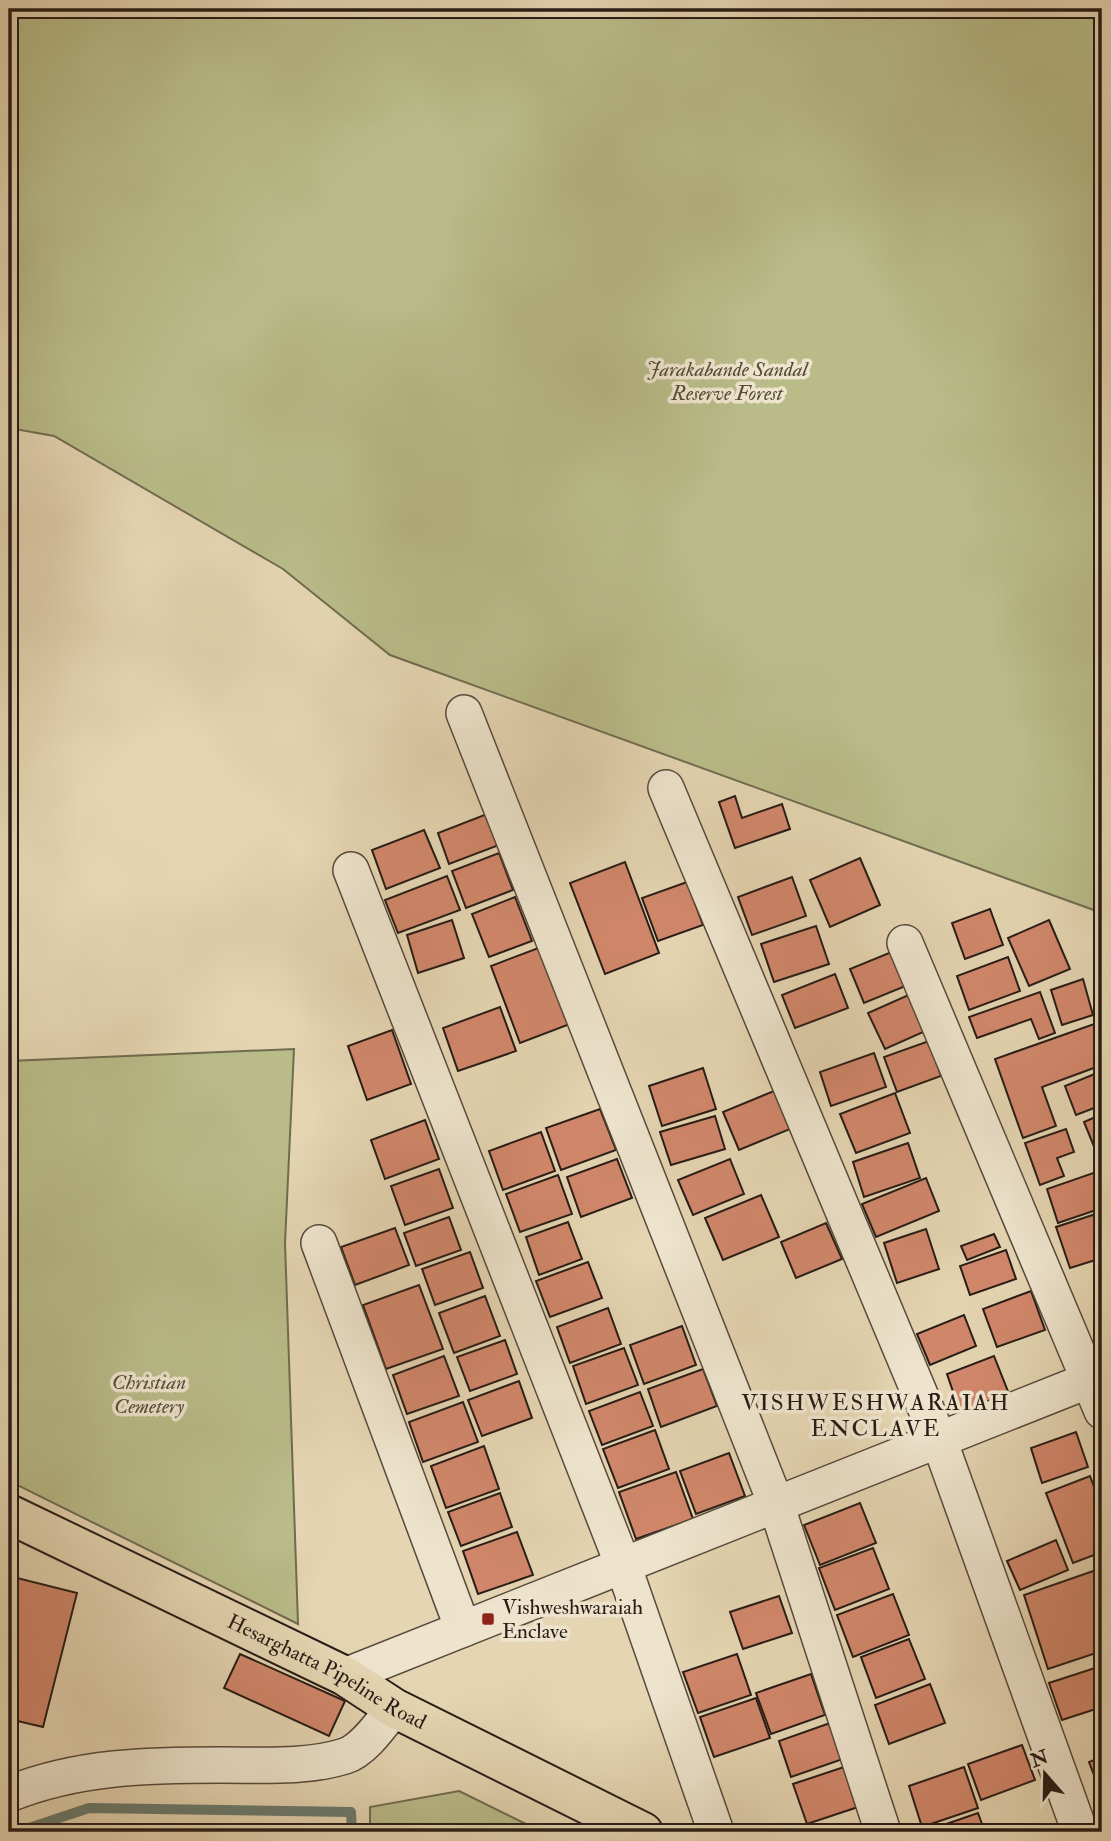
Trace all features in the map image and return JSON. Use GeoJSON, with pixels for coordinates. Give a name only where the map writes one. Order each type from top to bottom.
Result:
{"type":"FeatureCollection","features":[{"type":"Feature","properties":{"kind":"main road","name":"Hesarghatta Pipeline Road"},"geometry":{"type":"LineString","coordinates":[[9,1514],[345,1676],[394,1707],[643,1832]]}},
{"type":"Feature","properties":{"kind":"street"},"geometry":{"type":"LineString","coordinates":[[464,713],[776,1504],[883,1832]]}},
{"type":"Feature","properties":{"kind":"street"},"geometry":{"type":"LineString","coordinates":[[666,788],[939,1440],[1080,1832]]}},
{"type":"Feature","properties":{"kind":"street"},"geometry":{"type":"LineString","coordinates":[[351,870],[623,1566],[716,1832]]}},
{"type":"Feature","properties":{"kind":"street"},"geometry":{"type":"LineString","coordinates":[[345,1676],[939,1440],[1098,1389],[905,943]]}},
{"type":"Feature","properties":{"kind":"street"},"geometry":{"type":"LineString","coordinates":[[319,1243],[463,1629]]}},
{"type":"Feature","properties":{"kind":"street"},"geometry":{"type":"LineString","coordinates":[[9,1794],[45,1779],[103,1768],[279,1765],[348,1756],[374,1732],[394,1707]]}},
{"type":"Feature","properties":{"kind":"green space","name":"Jarakabande Sandal Reserve Forest"},"geometry":{"type":"Polygon","coordinates":[[[9,9],[1102,9],[1102,913],[390,655],[283,569],[54,436],[9,428],[9,9]]]}},
{"type":"Feature","properties":{"kind":"green space","name":"Christian Cemetery"},"geometry":{"type":"Polygon","coordinates":[[[294,1049],[285,1243],[298,1624],[9,1481],[9,1061],[294,1049]]]}},
{"type":"Feature","properties":{"kind":"green space"},"geometry":{"type":"Polygon","coordinates":[[[459,1791],[542,1832],[370,1832],[370,1807],[459,1791]]]}},
{"type":"Feature","properties":{"kind":"building"},"geometry":{"type":"Polygon","coordinates":[[[735,796],[742,818],[782,804],[790,829],[735,848],[719,802],[735,796]]]}},
{"type":"Feature","properties":{"kind":"building"},"geometry":{"type":"Polygon","coordinates":[[[487,814],[499,845],[449,864],[438,833],[487,814]]]}},
{"type":"Feature","properties":{"kind":"building"},"geometry":{"type":"Polygon","coordinates":[[[424,830],[440,868],[386,889],[372,850],[424,830]]]}},
{"type":"Feature","properties":{"kind":"building"},"geometry":{"type":"Polygon","coordinates":[[[499,853],[513,890],[466,908],[452,871],[499,853]]]}},
{"type":"Feature","properties":{"kind":"building"},"geometry":{"type":"Polygon","coordinates":[[[860,858],[880,905],[830,927],[810,880],[860,858]]]}},
{"type":"Feature","properties":{"kind":"building"},"geometry":{"type":"Polygon","coordinates":[[[625,862],[659,953],[605,974],[570,883],[625,862]]]}},
{"type":"Feature","properties":{"kind":"building"},"geometry":{"type":"Polygon","coordinates":[[[447,876],[460,910],[398,933],[385,900],[447,876]]]}},
{"type":"Feature","properties":{"kind":"building"},"geometry":{"type":"Polygon","coordinates":[[[792,877],[806,916],[752,935],[738,897],[792,877]]]}},
{"type":"Feature","properties":{"kind":"building"},"geometry":{"type":"Polygon","coordinates":[[[687,882],[703,925],[658,941],[642,898],[687,882]]]}},
{"type":"Feature","properties":{"kind":"building"},"geometry":{"type":"Polygon","coordinates":[[[515,897],[532,941],[489,957],[472,914],[515,897]]]}},
{"type":"Feature","properties":{"kind":"building"},"geometry":{"type":"Polygon","coordinates":[[[990,909],[1003,945],[965,959],[952,923],[990,909]]]}},
{"type":"Feature","properties":{"kind":"building"},"geometry":{"type":"Polygon","coordinates":[[[452,920],[464,958],[418,973],[407,935],[452,920]]]}},
{"type":"Feature","properties":{"kind":"building"},"geometry":{"type":"Polygon","coordinates":[[[1049,920],[1070,969],[1029,986],[1008,938],[1049,920]]]}},
{"type":"Feature","properties":{"kind":"building"},"geometry":{"type":"Polygon","coordinates":[[[816,926],[829,964],[774,982],[761,944],[816,926]]]}},
{"type":"Feature","properties":{"kind":"building"},"geometry":{"type":"Polygon","coordinates":[[[541,947],[570,1024],[520,1043],[491,966],[541,947]]]}},
{"type":"Feature","properties":{"kind":"building"},"geometry":{"type":"Polygon","coordinates":[[[894,951],[908,985],[864,1003],[850,969],[894,951]]]}},
{"type":"Feature","properties":{"kind":"building"},"geometry":{"type":"Polygon","coordinates":[[[1008,957],[1020,991],[969,1010],[957,976],[1008,957]]]}},
{"type":"Feature","properties":{"kind":"building"},"geometry":{"type":"Polygon","coordinates":[[[835,974],[848,1008],[795,1028],[782,995],[835,974]]]}},
{"type":"Feature","properties":{"kind":"building"},"geometry":{"type":"Polygon","coordinates":[[[1083,979],[1093,1015],[1062,1025],[1051,990],[1083,979]]]}},
{"type":"Feature","properties":{"kind":"building"},"geometry":{"type":"Polygon","coordinates":[[[1040,992],[1055,1033],[1039,1039],[1031,1019],[977,1038],[969,1017],[1040,992]]]}},
{"type":"Feature","properties":{"kind":"building"},"geometry":{"type":"Polygon","coordinates":[[[913,993],[930,1029],[885,1049],[868,1013],[913,993]]]}},
{"type":"Feature","properties":{"kind":"building"},"geometry":{"type":"Polygon","coordinates":[[[500,1007],[516,1051],[458,1071],[443,1028],[500,1007]]]}},
{"type":"Feature","properties":{"kind":"building"},"geometry":{"type":"Polygon","coordinates":[[[1097,1023],[1102,1038],[1102,1065],[1042,1087],[1056,1126],[1023,1138],[995,1059],[1097,1023]]]}},
{"type":"Feature","properties":{"kind":"building"},"geometry":{"type":"Polygon","coordinates":[[[392,1030],[411,1084],[367,1100],[348,1046],[392,1030]]]}},
{"type":"Feature","properties":{"kind":"building"},"geometry":{"type":"Polygon","coordinates":[[[929,1041],[941,1076],[897,1092],[884,1057],[929,1041]]]}},
{"type":"Feature","properties":{"kind":"building"},"geometry":{"type":"Polygon","coordinates":[[[874,1053],[886,1087],[831,1106],[820,1072],[874,1053]]]}},
{"type":"Feature","properties":{"kind":"building"},"geometry":{"type":"Polygon","coordinates":[[[703,1068],[716,1109],[662,1126],[649,1086],[703,1068]]]}},
{"type":"Feature","properties":{"kind":"building"},"geometry":{"type":"Polygon","coordinates":[[[1102,1071],[1102,1105],[1076,1115],[1065,1086],[1102,1071]]]}},
{"type":"Feature","properties":{"kind":"building"},"geometry":{"type":"Polygon","coordinates":[[[774,1091],[790,1129],[739,1150],[723,1112],[774,1091]]]}},
{"type":"Feature","properties":{"kind":"building"},"geometry":{"type":"Polygon","coordinates":[[[895,1093],[910,1133],[856,1153],[840,1114],[895,1093]]]}},
{"type":"Feature","properties":{"kind":"building"},"geometry":{"type":"Polygon","coordinates":[[[600,1109],[616,1150],[561,1170],[546,1128],[600,1109]]]}},
{"type":"Feature","properties":{"kind":"building"},"geometry":{"type":"Polygon","coordinates":[[[1102,1114],[1102,1166],[1084,1122],[1102,1114]]]}},
{"type":"Feature","properties":{"kind":"building"},"geometry":{"type":"Polygon","coordinates":[[[715,1116],[725,1149],[671,1165],[660,1132],[715,1116]]]}},
{"type":"Feature","properties":{"kind":"building"},"geometry":{"type":"Polygon","coordinates":[[[425,1120],[439,1159],[385,1179],[371,1140],[425,1120]]]}},
{"type":"Feature","properties":{"kind":"building"},"geometry":{"type":"Polygon","coordinates":[[[1066,1129],[1074,1152],[1057,1158],[1064,1176],[1040,1185],[1025,1143],[1066,1129]]]}},
{"type":"Feature","properties":{"kind":"building"},"geometry":{"type":"Polygon","coordinates":[[[541,1132],[555,1171],[503,1190],[489,1151],[541,1132]]]}},
{"type":"Feature","properties":{"kind":"building"},"geometry":{"type":"Polygon","coordinates":[[[908,1143],[920,1178],[864,1197],[853,1162],[908,1143]]]}},
{"type":"Feature","properties":{"kind":"building"},"geometry":{"type":"Polygon","coordinates":[[[617,1159],[632,1198],[581,1217],[567,1177],[617,1159]]]}},
{"type":"Feature","properties":{"kind":"building"},"geometry":{"type":"Polygon","coordinates":[[[730,1159],[744,1194],[693,1215],[678,1180],[730,1159]]]}},
{"type":"Feature","properties":{"kind":"building"},"geometry":{"type":"Polygon","coordinates":[[[439,1169],[453,1208],[405,1225],[391,1186],[439,1169]]]}},
{"type":"Feature","properties":{"kind":"building"},"geometry":{"type":"Polygon","coordinates":[[[1099,1171],[1102,1208],[1058,1223],[1047,1189],[1099,1171]]]}},
{"type":"Feature","properties":{"kind":"building"},"geometry":{"type":"Polygon","coordinates":[[[558,1175],[572,1214],[520,1232],[506,1194],[558,1175]]]}},
{"type":"Feature","properties":{"kind":"building"},"geometry":{"type":"Polygon","coordinates":[[[926,1178],[939,1211],[876,1237],[862,1204],[926,1178]]]}},
{"type":"Feature","properties":{"kind":"building"},"geometry":{"type":"Polygon","coordinates":[[[761,1195],[779,1237],[723,1260],[705,1218],[761,1195]]]}},
{"type":"Feature","properties":{"kind":"building"},"geometry":{"type":"Polygon","coordinates":[[[1102,1212],[1102,1258],[1070,1268],[1056,1227],[1102,1212]]]}},
{"type":"Feature","properties":{"kind":"building"},"geometry":{"type":"Polygon","coordinates":[[[449,1217],[461,1250],[416,1266],[404,1233],[449,1217]]]}},
{"type":"Feature","properties":{"kind":"building"},"geometry":{"type":"Polygon","coordinates":[[[568,1222],[582,1259],[539,1275],[526,1237],[568,1222]]]}},
{"type":"Feature","properties":{"kind":"building"},"geometry":{"type":"Polygon","coordinates":[[[826,1223],[842,1259],[796,1278],[781,1242],[826,1223]]]}},
{"type":"Feature","properties":{"kind":"building"},"geometry":{"type":"Polygon","coordinates":[[[395,1228],[409,1265],[355,1285],[341,1247],[395,1228]]]}},
{"type":"Feature","properties":{"kind":"building"},"geometry":{"type":"Polygon","coordinates":[[[926,1229],[939,1269],[897,1283],[884,1243],[926,1229]]]}},
{"type":"Feature","properties":{"kind":"building"},"geometry":{"type":"Polygon","coordinates":[[[994,1234],[1000,1247],[967,1260],[961,1246],[994,1234]]]}},
{"type":"Feature","properties":{"kind":"building"},"geometry":{"type":"Polygon","coordinates":[[[1006,1250],[1016,1279],[970,1295],[960,1266],[1006,1250]]]}},
{"type":"Feature","properties":{"kind":"building"},"geometry":{"type":"Polygon","coordinates":[[[470,1252],[483,1288],[435,1305],[422,1269],[470,1252]]]}},
{"type":"Feature","properties":{"kind":"building"},"geometry":{"type":"Polygon","coordinates":[[[588,1262],[602,1298],[550,1317],[536,1281],[588,1262]]]}},
{"type":"Feature","properties":{"kind":"building"},"geometry":{"type":"Polygon","coordinates":[[[419,1285],[443,1349],[386,1369],[363,1305],[419,1285]]]}},
{"type":"Feature","properties":{"kind":"building"},"geometry":{"type":"Polygon","coordinates":[[[1031,1291],[1045,1330],[997,1347],[983,1309],[1031,1291]]]}},
{"type":"Feature","properties":{"kind":"building"},"geometry":{"type":"Polygon","coordinates":[[[485,1296],[500,1336],[454,1353],[439,1313],[485,1296]]]}},
{"type":"Feature","properties":{"kind":"building"},"geometry":{"type":"Polygon","coordinates":[[[608,1308],[621,1344],[570,1363],[557,1327],[608,1308]]]}},
{"type":"Feature","properties":{"kind":"building"},"geometry":{"type":"Polygon","coordinates":[[[964,1315],[976,1346],[930,1365],[917,1334],[964,1315]]]}},
{"type":"Feature","properties":{"kind":"building"},"geometry":{"type":"Polygon","coordinates":[[[682,1326],[696,1365],[644,1384],[630,1345],[682,1326]]]}},
{"type":"Feature","properties":{"kind":"building"},"geometry":{"type":"Polygon","coordinates":[[[505,1340],[517,1374],[470,1391],[457,1357],[505,1340]]]}},
{"type":"Feature","properties":{"kind":"building"},"geometry":{"type":"Polygon","coordinates":[[[624,1348],[638,1385],[586,1404],[573,1366],[624,1348]]]}},
{"type":"Feature","properties":{"kind":"building"},"geometry":{"type":"Polygon","coordinates":[[[444,1356],[459,1396],[407,1414],[393,1375],[444,1356]]]}},
{"type":"Feature","properties":{"kind":"building"},"geometry":{"type":"Polygon","coordinates":[[[994,1356],[1009,1394],[960,1412],[947,1374],[994,1356]]]}},
{"type":"Feature","properties":{"kind":"building"},"geometry":{"type":"Polygon","coordinates":[[[703,1369],[717,1406],[661,1427],[648,1389],[703,1369]]]}},
{"type":"Feature","properties":{"kind":"building"},"geometry":{"type":"Polygon","coordinates":[[[519,1381],[532,1418],[482,1436],[468,1400],[519,1381]]]}},
{"type":"Feature","properties":{"kind":"building"},"geometry":{"type":"Polygon","coordinates":[[[640,1392],[653,1426],[602,1445],[589,1411],[640,1392]]]}},
{"type":"Feature","properties":{"kind":"building"},"geometry":{"type":"Polygon","coordinates":[[[463,1402],[478,1442],[423,1462],[409,1422],[463,1402]]]}},
{"type":"Feature","properties":{"kind":"building"},"geometry":{"type":"Polygon","coordinates":[[[655,1430],[669,1469],[618,1488],[603,1449],[655,1430]]]}},
{"type":"Feature","properties":{"kind":"building"},"geometry":{"type":"Polygon","coordinates":[[[1076,1432],[1088,1467],[1042,1483],[1031,1448],[1076,1432]]]}},
{"type":"Feature","properties":{"kind":"building"},"geometry":{"type":"Polygon","coordinates":[[[484,1446],[499,1489],[446,1508],[431,1466],[484,1446]]]}},
{"type":"Feature","properties":{"kind":"building"},"geometry":{"type":"Polygon","coordinates":[[[729,1453],[745,1496],[696,1514],[680,1471],[729,1453]]]}},
{"type":"Feature","properties":{"kind":"building"},"geometry":{"type":"Polygon","coordinates":[[[676,1472],[693,1519],[636,1539],[619,1492],[676,1472]]]}},
{"type":"Feature","properties":{"kind":"building"},"geometry":{"type":"Polygon","coordinates":[[[1090,1476],[1102,1508],[1102,1552],[1073,1563],[1046,1493],[1090,1476]]]}},
{"type":"Feature","properties":{"kind":"building"},"geometry":{"type":"Polygon","coordinates":[[[500,1493],[512,1527],[461,1546],[448,1512],[500,1493]]]}},
{"type":"Feature","properties":{"kind":"building"},"geometry":{"type":"Polygon","coordinates":[[[860,1503],[876,1543],[820,1565],[804,1525],[860,1503]]]}},
{"type":"Feature","properties":{"kind":"building"},"geometry":{"type":"Polygon","coordinates":[[[517,1532],[533,1575],[478,1594],[463,1551],[517,1532]]]}},
{"type":"Feature","properties":{"kind":"building"},"geometry":{"type":"Polygon","coordinates":[[[1056,1540],[1068,1570],[1020,1590],[1007,1561],[1056,1540]]]}},
{"type":"Feature","properties":{"kind":"building"},"geometry":{"type":"Polygon","coordinates":[[[873,1548],[889,1589],[835,1610],[819,1568],[873,1548]]]}},
{"type":"Feature","properties":{"kind":"building"},"geometry":{"type":"Polygon","coordinates":[[[1102,1568],[1102,1651],[1048,1669],[1024,1595],[1102,1568]]]}},
{"type":"Feature","properties":{"kind":"building"},"geometry":{"type":"Polygon","coordinates":[[[9,1576],[77,1593],[43,1727],[9,1719],[9,1576]]]}},
{"type":"Feature","properties":{"kind":"building"},"geometry":{"type":"Polygon","coordinates":[[[893,1594],[909,1635],[853,1657],[837,1615],[893,1594]]]}},
{"type":"Feature","properties":{"kind":"building"},"geometry":{"type":"Polygon","coordinates":[[[779,1596],[792,1633],[743,1649],[730,1612],[779,1596]]]}},
{"type":"Feature","properties":{"kind":"building"},"geometry":{"type":"Polygon","coordinates":[[[909,1639],[925,1679],[876,1698],[861,1657],[909,1639]]]}},
{"type":"Feature","properties":{"kind":"building"},"geometry":{"type":"Polygon","coordinates":[[[240,1654],[345,1701],[329,1736],[224,1688],[240,1654]]]}},
{"type":"Feature","properties":{"kind":"building"},"geometry":{"type":"Polygon","coordinates":[[[737,1654],[751,1695],[698,1713],[683,1672],[737,1654]]]}},
{"type":"Feature","properties":{"kind":"building"},"geometry":{"type":"Polygon","coordinates":[[[1095,1668],[1102,1688],[1102,1707],[1062,1720],[1049,1683],[1095,1668]]]}},
{"type":"Feature","properties":{"kind":"building"},"geometry":{"type":"Polygon","coordinates":[[[811,1674],[825,1715],[771,1734],[756,1693],[811,1674]]]}},
{"type":"Feature","properties":{"kind":"building"},"geometry":{"type":"Polygon","coordinates":[[[930,1684],[945,1723],[889,1744],[875,1705],[930,1684]]]}},
{"type":"Feature","properties":{"kind":"building"},"geometry":{"type":"Polygon","coordinates":[[[756,1698],[770,1738],[714,1757],[700,1717],[756,1698]]]}},
{"type":"Feature","properties":{"kind":"building"},"geometry":{"type":"Polygon","coordinates":[[[830,1723],[843,1759],[791,1777],[779,1741],[830,1723]]]}},
{"type":"Feature","properties":{"kind":"building"},"geometry":{"type":"Polygon","coordinates":[[[1022,1745],[1035,1780],[981,1800],[968,1764],[1022,1745]]]}},
{"type":"Feature","properties":{"kind":"building"},"geometry":{"type":"Polygon","coordinates":[[[1102,1757],[1102,1796],[1089,1762],[1102,1757]]]}},
{"type":"Feature","properties":{"kind":"building"},"geometry":{"type":"Polygon","coordinates":[[[847,1766],[861,1806],[807,1824],[793,1784],[847,1766]]]}},
{"type":"Feature","properties":{"kind":"building"},"geometry":{"type":"Polygon","coordinates":[[[964,1767],[978,1808],[922,1827],[909,1786],[964,1767]]]}},
{"type":"Feature","properties":{"kind":"building"},"geometry":{"type":"Polygon","coordinates":[[[978,1813],[985,1832],[926,1831],[978,1813]]]}},
{"type":"Feature","properties":{"kind":"waterway"},"geometry":{"type":"LineString","coordinates":[[17,1832],[89,1808],[351,1812],[352,1832]]}},
{"type":"Feature","properties":{"kind":"place","name":"Vishweshwaraiah Enclave"},"geometry":{"type":"Point","coordinates":[488,1619]}},
{"type":"Feature","properties":{"kind":"district","name":"VISHWESHWARAIAH ENCLAVE"},"geometry":{"type":"Point","coordinates":[876,1415]}}]}
